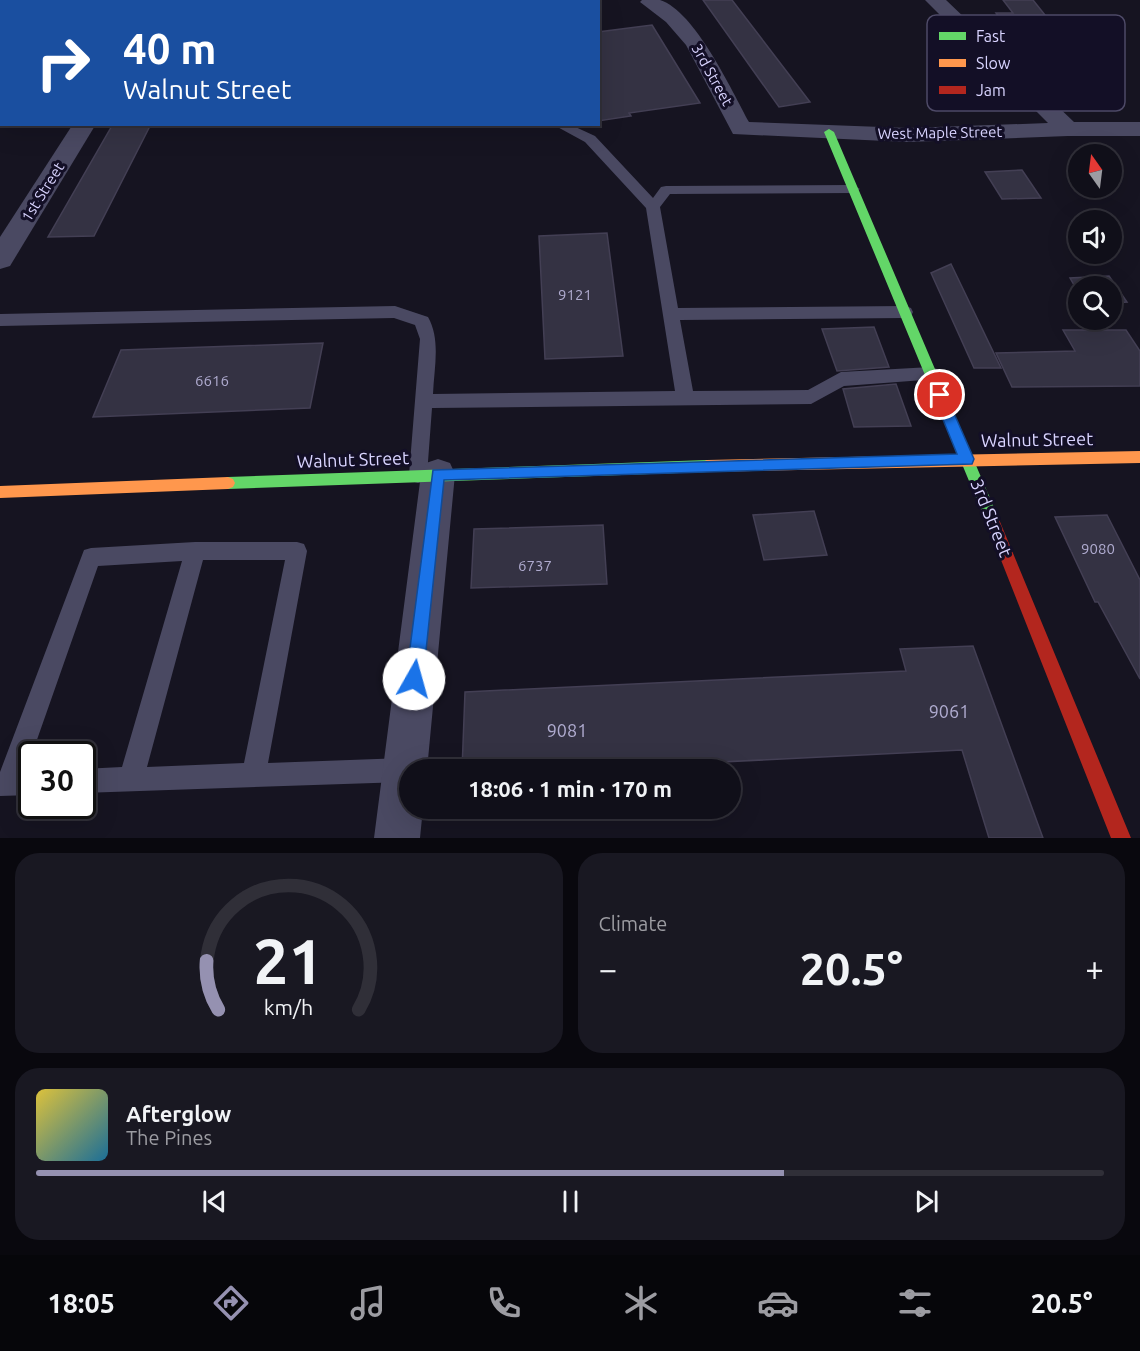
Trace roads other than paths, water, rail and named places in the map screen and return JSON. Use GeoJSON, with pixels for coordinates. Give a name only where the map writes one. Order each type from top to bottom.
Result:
{"type":"FeatureCollection","features":[{"type":"Feature","properties":{"kind":"street"},"geometry":{"type":"LineString","coordinates":[[935,0],[950,15]]}},
{"type":"Feature","properties":{"kind":"street","name":"3rd Street"},"geometry":{"type":"LineString","coordinates":[[650,2],[673,18],[695,43],[741,129]]}},
{"type":"Feature","properties":{"kind":"street"},"geometry":{"type":"LineString","coordinates":[[1049,111],[1068,129]]}},
{"type":"Feature","properties":{"kind":"street","name":"1st Street"},"geometry":{"type":"LineString","coordinates":[[0,260],[84,126]]}},
{"type":"Feature","properties":{"kind":"street","name":"West Maple Street"},"geometry":{"type":"LineString","coordinates":[[741,129],[908,135],[1068,129],[1140,129]]}},
{"type":"Feature","properties":{"kind":"street","name":"3rd Street"},"geometry":{"type":"LineString","coordinates":[[829,132],[967,459],[1121,838]]}},
{"type":"Feature","properties":{"kind":"street","name":"Walnut Street"},"geometry":{"type":"LineString","coordinates":[[0,492],[428,475],[967,459],[1140,457]]}},
{"type":"Feature","properties":{"kind":"street"},"geometry":{"type":"LineString","coordinates":[[405,759],[428,475]]}},
{"type":"Feature","properties":{"kind":"street"},"geometry":{"type":"LineString","coordinates":[[397,838],[399,819]]}},
{"type":"Feature","properties":{"kind":"lane"},"geometry":{"type":"LineString","coordinates":[[562,126],[590,139],[653,207],[685,398]]}},
{"type":"Feature","properties":{"kind":"lane"},"geometry":{"type":"LineString","coordinates":[[653,207],[666,190],[853,189]]}},
{"type":"Feature","properties":{"kind":"lane"},"geometry":{"type":"LineString","coordinates":[[0,320],[395,312],[422,321],[428,339],[423,401],[428,475]]}},
{"type":"Feature","properties":{"kind":"lane"},"geometry":{"type":"LineString","coordinates":[[670,314],[905,312]]}},
{"type":"Feature","properties":{"kind":"lane"},"geometry":{"type":"LineString","coordinates":[[423,401],[811,397],[841,379],[931,374]]}},
{"type":"Feature","properties":{"kind":"lane"},"geometry":{"type":"LineString","coordinates":[[13,784],[91,557],[195,551],[297,551],[254,774]]}},
{"type":"Feature","properties":{"kind":"lane"},"geometry":{"type":"LineString","coordinates":[[131,779],[195,551]]}},
{"type":"Feature","properties":{"kind":"lane"},"geometry":{"type":"LineString","coordinates":[[96,780],[399,770]]}}]}
